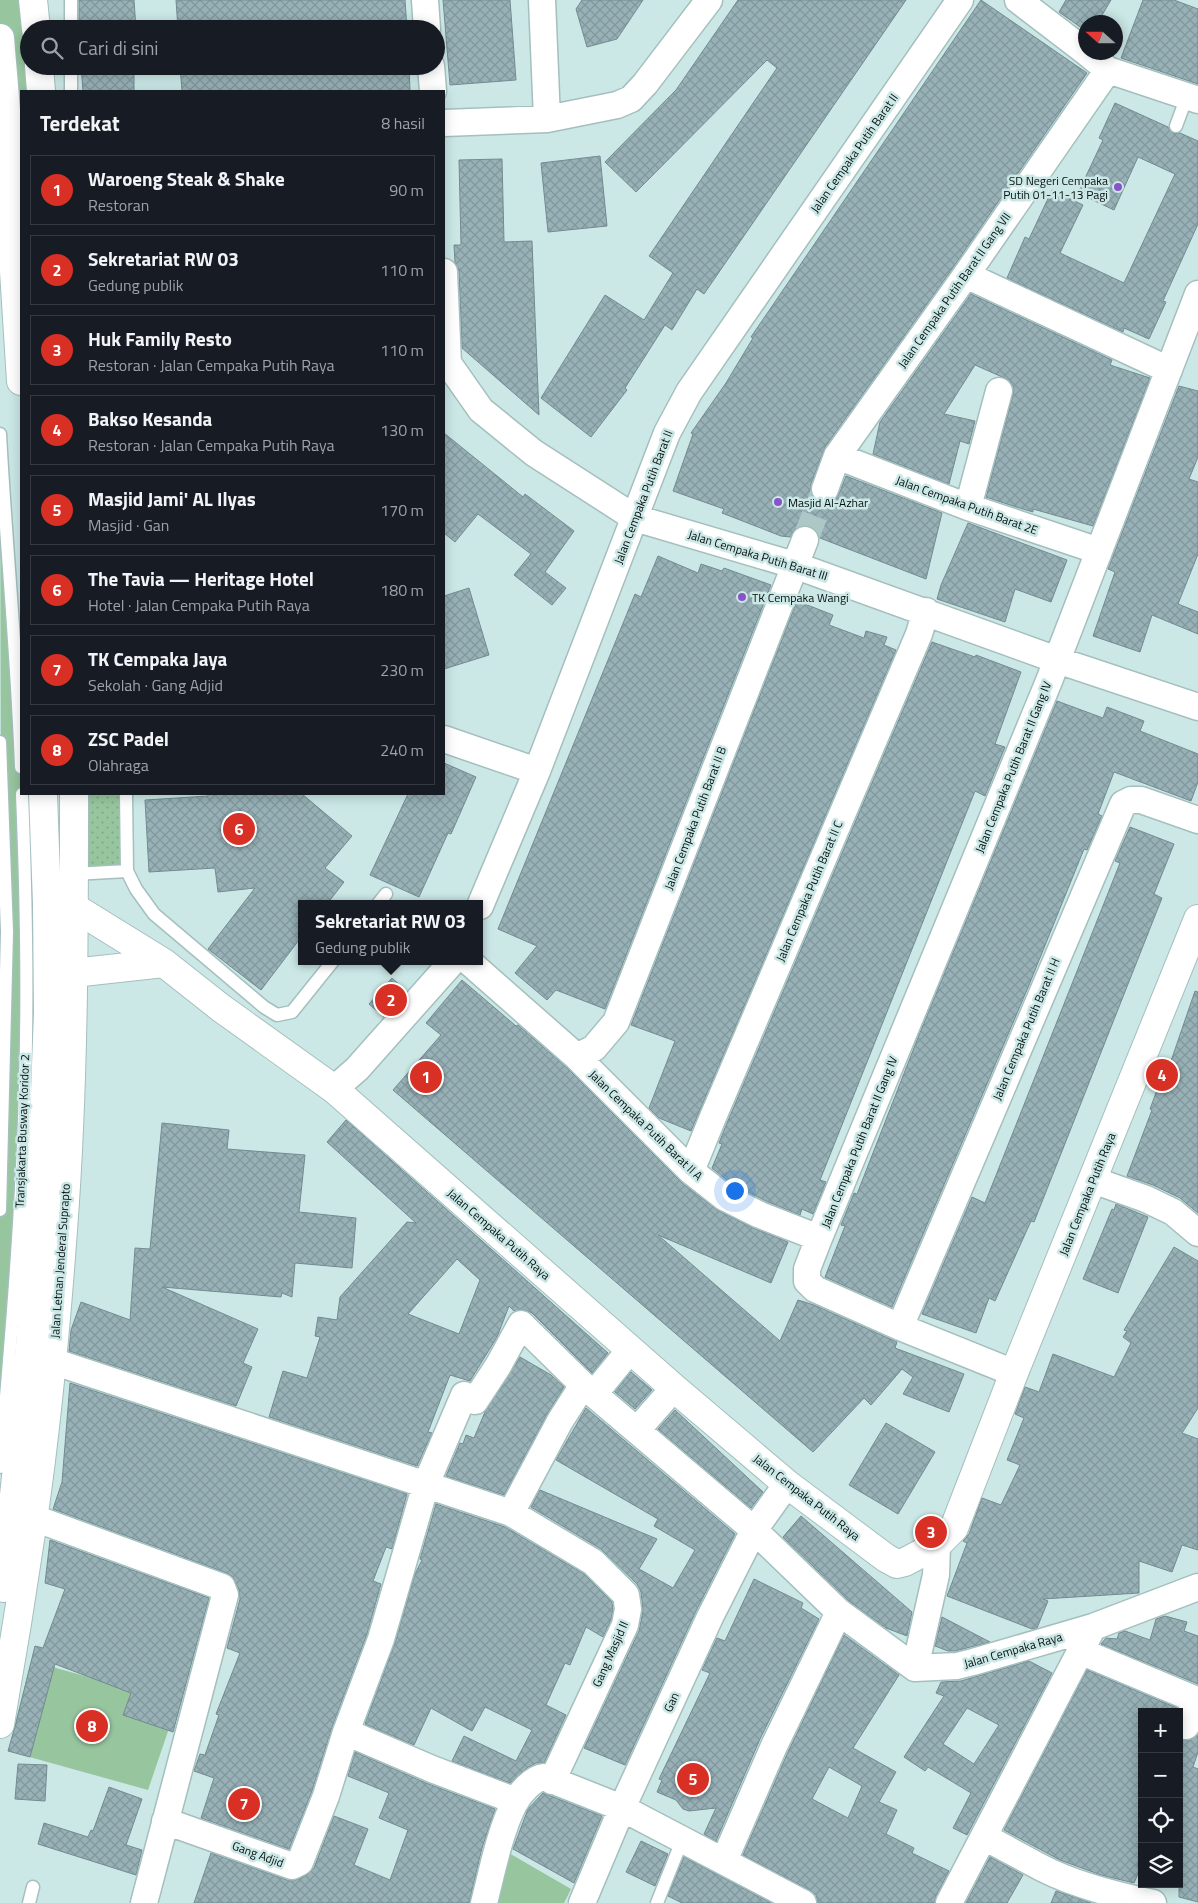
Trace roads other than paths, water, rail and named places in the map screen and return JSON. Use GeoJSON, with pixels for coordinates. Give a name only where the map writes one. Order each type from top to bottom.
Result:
{"type":"FeatureCollection","features":[{"type":"Feature","properties":{"kind":"main road"},"geometry":{"type":"LineString","coordinates":[[33,0],[35,20]]}},
{"type":"Feature","properties":{"kind":"main road"},"geometry":{"type":"LineString","coordinates":[[0,38],[10,158],[20,365]]}},
{"type":"Feature","properties":{"kind":"main road"},"geometry":{"type":"LineString","coordinates":[[40,75],[41,90]]}},
{"type":"Feature","properties":{"kind":"main road","name":"Jalan Letnan Jenderal Suprapto"},"geometry":{"type":"LineString","coordinates":[[0,1610],[6,1577],[30,1347],[43,1147],[48,1013],[47,903],[43,795]]}},
{"type":"Feature","properties":{"kind":"main road","name":"Jalan Letnan Jenderal Suprapto"},"geometry":{"type":"LineString","coordinates":[[0,1724],[34,1518],[52,1361],[64,1229],[75,908],[74,795]]}},
{"type":"Feature","properties":{"kind":"main road","name":"Jalan Cempaka Putih Raya"},"geometry":{"type":"LineString","coordinates":[[75,908],[164,963],[221,1008],[334,1089],[630,1350],[787,1484],[897,1564],[905,1562],[937,1545],[954,1528],[1014,1373],[1198,919]]}},
{"type":"Feature","properties":{"kind":"main road"},"geometry":{"type":"LineString","coordinates":[[73,973],[164,963]]}},
{"type":"Feature","properties":{"kind":"main road"},"geometry":{"type":"LineString","coordinates":[[43,1147],[68,1126]]}},
{"type":"Feature","properties":{"kind":"street"},"geometry":{"type":"LineString","coordinates":[[424,0],[426,20]]}},
{"type":"Feature","properties":{"kind":"street"},"geometry":{"type":"LineString","coordinates":[[542,0],[547,118]]}},
{"type":"Feature","properties":{"kind":"street"},"geometry":{"type":"LineString","coordinates":[[445,123],[547,118],[616,105],[631,99],[645,84],[710,0]]}},
{"type":"Feature","properties":{"kind":"street","name":"Jalan Cempaka Putih Barat II"},"geometry":{"type":"LineString","coordinates":[[483,900],[537,771],[667,432],[689,392],[960,0]]}},
{"type":"Feature","properties":{"kind":"street"},"geometry":{"type":"LineString","coordinates":[[1018,0],[1078,46]]}},
{"type":"Feature","properties":{"kind":"street"},"geometry":{"type":"LineString","coordinates":[[1096,60],[1108,70],[1192,98]]}},
{"type":"Feature","properties":{"kind":"street","name":"Jalan Cempaka Putih Barat II Gang VII"},"geometry":{"type":"LineString","coordinates":[[825,489],[837,456],[966,275],[1108,70]]}},
{"type":"Feature","properties":{"kind":"street"},"geometry":{"type":"LineString","coordinates":[[432,75],[433,90]]}},
{"type":"Feature","properties":{"kind":"street"},"geometry":{"type":"LineString","coordinates":[[966,275],[1169,370]]}},
{"type":"Feature","properties":{"kind":"street","name":"Jalan Cempaka Putih Barat II Gang IV"},"geometry":{"type":"LineString","coordinates":[[819,1238],[1057,660],[1198,294]]}},
{"type":"Feature","properties":{"kind":"street","name":"Jalan Cempaka Putih Barat III"},"geometry":{"type":"LineString","coordinates":[[445,295],[448,363],[481,410],[534,453],[635,518],[794,565],[926,611],[1057,660],[1198,707]]}},
{"type":"Feature","properties":{"kind":"street"},"geometry":{"type":"LineString","coordinates":[[968,507],[1000,391]]}},
{"type":"Feature","properties":{"kind":"street","name":"Jalan Cempaka Putih Barat 2E"},"geometry":{"type":"LineString","coordinates":[[837,456],[968,507],[1099,551]]}},
{"type":"Feature","properties":{"kind":"street"},"geometry":{"type":"LineString","coordinates":[[794,565],[805,540]]}},
{"type":"Feature","properties":{"kind":"street","name":"Jalan Cempaka Putih Barat II B"},"geometry":{"type":"LineString","coordinates":[[578,1057],[594,1048],[616,1022],[794,565]]}},
{"type":"Feature","properties":{"kind":"street","name":"Jalan Cempaka Putih Barat II C"},"geometry":{"type":"LineString","coordinates":[[691,1171],[919,634],[926,611]]}},
{"type":"Feature","properties":{"kind":"street"},"geometry":{"type":"LineString","coordinates":[[445,739],[537,771]]}},
{"type":"Feature","properties":{"kind":"street","name":"Jalan Cempaka Putih Barat II H"},"geometry":{"type":"LineString","coordinates":[[900,1327],[1123,804],[1131,800],[1141,800],[1198,820]]}},
{"type":"Feature","properties":{"kind":"street"},"geometry":{"type":"LineString","coordinates":[[334,1089],[357,1069],[449,965]]}},
{"type":"Feature","properties":{"kind":"street","name":"Jalan Cempaka Putih Barat II A"},"geometry":{"type":"LineString","coordinates":[[473,965],[578,1057],[691,1171],[724,1197],[742,1207],[819,1238]]}},
{"type":"Feature","properties":{"kind":"street"},"geometry":{"type":"LineString","coordinates":[[1092,1180],[1146,1199],[1173,1212],[1198,1233]]}},
{"type":"Feature","properties":{"kind":"street"},"geometry":{"type":"LineString","coordinates":[[819,1238],[807,1269],[807,1281],[815,1289],[900,1327],[1014,1373]]}},
{"type":"Feature","properties":{"kind":"street","name":"Gang Adjid"},"geometry":{"type":"LineString","coordinates":[[165,1821],[292,1866],[300,1862],[326,1796],[346,1732],[381,1639],[426,1484],[464,1395],[475,1401],[498,1366],[521,1324],[588,1390]]}},
{"type":"Feature","properties":{"kind":"street"},"geometry":{"type":"LineString","coordinates":[[511,1513],[560,1421],[588,1390],[630,1350]]}},
{"type":"Feature","properties":{"kind":"street","name":"Gang Masjid II"},"geometry":{"type":"LineString","coordinates":[[52,1361],[511,1513],[592,1562],[626,1596],[628,1609],[625,1625],[552,1781]]}},
{"type":"Feature","properties":{"kind":"street"},"geometry":{"type":"LineString","coordinates":[[636,1430],[674,1388]]}},
{"type":"Feature","properties":{"kind":"street"},"geometry":{"type":"LineString","coordinates":[[588,1390],[754,1530],[839,1612],[915,1668],[934,1584],[937,1545]]}},
{"type":"Feature","properties":{"kind":"street","name":"Gan"},"geometry":{"type":"LineString","coordinates":[[582,1903],[622,1808],[710,1617],[754,1530],[787,1484]]}},
{"type":"Feature","properties":{"kind":"street"},"geometry":{"type":"LineString","coordinates":[[34,1518],[222,1587],[225,1595],[144,1903]]}},
{"type":"Feature","properties":{"kind":"street","name":"Jalan Cempaka Raya"},"geometry":{"type":"LineString","coordinates":[[915,1668],[957,1666],[1093,1627],[1198,1587]]}},
{"type":"Feature","properties":{"kind":"street"},"geometry":{"type":"LineString","coordinates":[[724,1861],[774,1746],[839,1612]]}},
{"type":"Feature","properties":{"kind":"street"},"geometry":{"type":"LineString","coordinates":[[949,1903],[1093,1627]]}},
{"type":"Feature","properties":{"kind":"street"},"geometry":{"type":"LineString","coordinates":[[1080,1651],[1194,1699],[1195,1702],[1188,1733]]}},
{"type":"Feature","properties":{"kind":"street"},"geometry":{"type":"LineString","coordinates":[[346,1732],[432,1769],[516,1801]]}},
{"type":"Feature","properties":{"kind":"street"},"geometry":{"type":"LineString","coordinates":[[484,1903],[504,1831],[516,1801],[535,1779],[544,1777],[622,1808],[804,1903]]}},
{"type":"Feature","properties":{"kind":"street"},"geometry":{"type":"LineString","coordinates":[[984,1837],[1043,1869],[1091,1886],[1145,1896]]}},
{"type":"Feature","properties":{"kind":"lane"},"geometry":{"type":"LineString","coordinates":[[71,0],[71,20]]}},
{"type":"Feature","properties":{"kind":"lane"},"geometry":{"type":"LineString","coordinates":[[71,75],[71,90]]}},
{"type":"Feature","properties":{"kind":"lane"},"geometry":{"type":"LineString","coordinates":[[1176,126],[1192,98]]}},
{"type":"Feature","properties":{"kind":"lane"},"geometry":{"type":"LineString","coordinates":[[0,434],[5,529],[18,681],[20,738]]}},
{"type":"Feature","properties":{"kind":"lane","name":"Transjakarta Busway Koridor 2"},"geometry":{"type":"LineString","coordinates":[[0,742],[7,932],[0,1210]]}},
{"type":"Feature","properties":{"kind":"lane","name":"Transjakarta Busway Koridor 2"},"geometry":{"type":"LineString","coordinates":[[0,1467],[14,1312],[25,1087],[27,929],[22,795]]}},
{"type":"Feature","properties":{"kind":"lane"},"geometry":{"type":"LineString","coordinates":[[126,795],[127,871],[154,914],[264,1007],[277,1015],[292,1012],[330,965]]}},
{"type":"Feature","properties":{"kind":"lane"},"geometry":{"type":"LineString","coordinates":[[74,874],[127,871]]}},
{"type":"Feature","properties":{"kind":"lane"},"geometry":{"type":"LineString","coordinates":[[657,1903],[679,1848]]}},
{"type":"Feature","properties":{"kind":"lane"},"geometry":{"type":"LineString","coordinates":[[29,1903],[33,1887]]}},
{"type":"Feature","properties":{"kind":"tunnel"},"geometry":{"type":"LineString","coordinates":[[805,540],[825,489]]}},
{"type":"Feature","properties":{"kind":"place","name":"SD Negeri Cempaka Putih 01-11-13 Pagi"},"geometry":{"type":"Point","coordinates":[1118,187]}},
{"type":"Feature","properties":{"kind":"place","name":"Masjid Al-Azhar"},"geometry":{"type":"Point","coordinates":[778,502]}},
{"type":"Feature","properties":{"kind":"place","name":"TK Cempaka Wangi"},"geometry":{"type":"Point","coordinates":[742,597]}},
{"type":"Feature","properties":{"kind":"place","name":"The Tavia — Heritage Hotel"},"geometry":{"type":"Point","coordinates":[239,829]}},
{"type":"Feature","properties":{"kind":"place","name":"Sekretariat RW 03"},"geometry":{"type":"Point","coordinates":[391,1000]}},
{"type":"Feature","properties":{"kind":"place","name":"Bakso Kesanda"},"geometry":{"type":"Point","coordinates":[1162,1075]}},
{"type":"Feature","properties":{"kind":"place","name":"Waroeng Steak & Shake"},"geometry":{"type":"Point","coordinates":[426,1077]}},
{"type":"Feature","properties":{"kind":"place","name":"Huk Family Resto"},"geometry":{"type":"Point","coordinates":[931,1532]}},
{"type":"Feature","properties":{"kind":"place","name":"ZSC Padel"},"geometry":{"type":"Point","coordinates":[92,1726]}},
{"type":"Feature","properties":{"kind":"place","name":"Masjid Jami' AL Ilyas"},"geometry":{"type":"Point","coordinates":[693,1779]}},
{"type":"Feature","properties":{"kind":"place","name":"TK Cempaka Jaya"},"geometry":{"type":"Point","coordinates":[244,1804]}}]}
